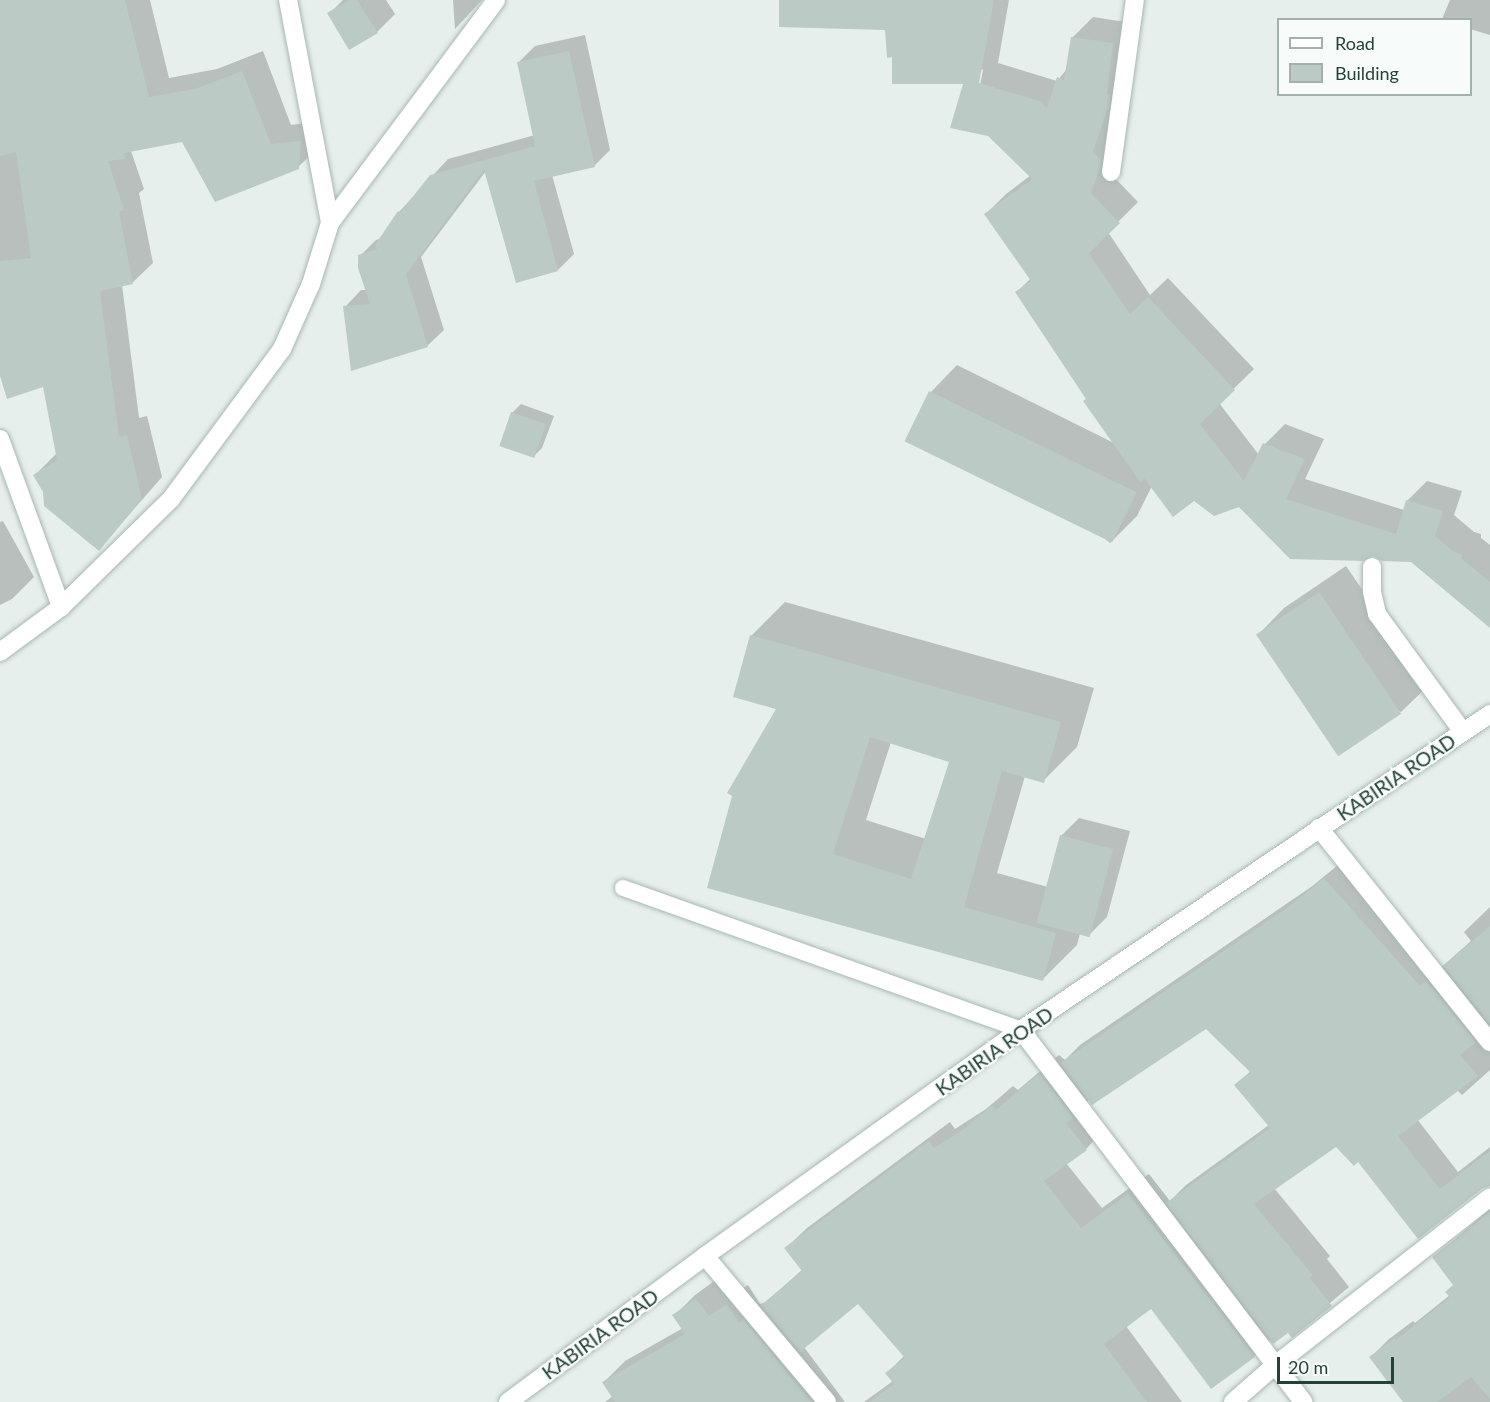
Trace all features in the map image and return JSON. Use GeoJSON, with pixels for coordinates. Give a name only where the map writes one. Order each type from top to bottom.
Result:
{"type":"FeatureCollection","features":[{"type":"Feature","properties":{"kind":"street"},"geometry":{"type":"LineString","coordinates":[[288,0],[330,223]]}},
{"type":"Feature","properties":{"kind":"street"},"geometry":{"type":"LineString","coordinates":[[0,652],[61,607],[171,499],[282,349],[311,284],[330,223],[496,0]]}},
{"type":"Feature","properties":{"kind":"street"},"geometry":{"type":"LineString","coordinates":[[1111,172],[1135,0]]}},
{"type":"Feature","properties":{"kind":"street"},"geometry":{"type":"LineString","coordinates":[[0,439],[61,607]]}},
{"type":"Feature","properties":{"kind":"street"},"geometry":{"type":"LineString","coordinates":[[1372,567],[1371,592],[1377,614],[1463,732]]}},
{"type":"Feature","properties":{"kind":"street","name":"KABIRIA ROAD"},"geometry":{"type":"LineString","coordinates":[[508,1402],[705,1256],[1021,1030],[1490,714]]}},
{"type":"Feature","properties":{"kind":"street"},"geometry":{"type":"LineString","coordinates":[[1319,828],[1490,1042]]}},
{"type":"Feature","properties":{"kind":"street"},"geometry":{"type":"LineString","coordinates":[[1021,1030],[1303,1402]]}},
{"type":"Feature","properties":{"kind":"street"},"geometry":{"type":"LineString","coordinates":[[1233,1402],[1274,1366],[1490,1197]]}},
{"type":"Feature","properties":{"kind":"street"},"geometry":{"type":"LineString","coordinates":[[705,1256],[827,1402]]}},
{"type":"Feature","properties":{"kind":"lane"},"geometry":{"type":"LineString","coordinates":[[623,888],[1021,1030]]}},
{"type":"Feature","properties":{"kind":"building"},"geometry":{"type":"Polygon","coordinates":[[[0,0],[125,0],[149,97],[195,89],[242,71],[271,144],[301,141],[299,169],[215,202],[182,142],[124,153],[125,159],[108,161],[124,210],[119,212],[133,284],[100,291],[119,437],[127,435],[142,499],[99,551],[44,506],[43,492],[33,475],[57,460],[43,387],[7,399],[0,376],[0,261],[31,258],[16,152],[0,156],[0,0]]]}},
{"type":"Feature","properties":{"kind":"building"},"geometry":{"type":"Polygon","coordinates":[[[349,0],[357,0],[378,33],[349,50],[327,13],[349,0]]]}},
{"type":"Feature","properties":{"kind":"building"},"geometry":{"type":"Polygon","coordinates":[[[779,0],[994,0],[979,83],[1040,101],[1047,108],[1057,77],[1064,80],[1071,37],[1113,43],[1107,94],[1110,95],[1109,104],[1093,152],[1101,160],[1101,165],[1091,193],[1120,223],[1089,253],[1130,314],[1148,297],[1235,390],[1200,424],[1244,481],[1263,443],[1305,459],[1286,499],[1396,534],[1406,500],[1443,511],[1435,536],[1454,552],[1462,554],[1461,558],[1490,582],[1490,628],[1411,562],[1382,561],[1373,556],[1363,561],[1290,559],[1239,507],[1214,516],[1194,501],[1173,517],[1144,478],[1141,483],[1083,401],[1086,399],[1015,292],[1031,281],[984,214],[1032,179],[988,136],[950,128],[963,84],[892,84],[892,57],[887,58],[885,30],[779,27],[779,0]]]}},
{"type":"Feature","properties":{"kind":"building"},"geometry":{"type":"Polygon","coordinates":[[[569,51],[595,167],[534,181],[558,271],[516,283],[484,170],[406,274],[428,347],[351,371],[343,306],[370,304],[358,268],[358,255],[377,249],[375,245],[398,211],[400,213],[430,175],[535,146],[517,62],[569,51]]]}},
{"type":"Feature","properties":{"kind":"building"},"geometry":{"type":"Polygon","coordinates":[[[929,391],[1137,492],[1112,543],[904,441],[929,391]]]}},
{"type":"Feature","properties":{"kind":"building"},"geometry":{"type":"Polygon","coordinates":[[[511,412],[546,424],[534,458],[499,446],[511,412]]]}},
{"type":"Feature","properties":{"kind":"building"},"geometry":{"type":"Polygon","coordinates":[[[1319,592],[1401,714],[1338,756],[1256,634],[1319,592]]]}},
{"type":"Feature","properties":{"kind":"building"},"geometry":{"type":"Polygon","coordinates":[[[750,635],[1061,722],[1044,783],[1002,771],[964,907],[1056,933],[1043,981],[707,888],[732,796],[727,793],[776,709],[733,697],[750,635]],[[870,737],[833,854],[911,879],[949,762],[870,737]]]}},
{"type":"Feature","properties":{"kind":"building"},"geometry":{"type":"Polygon","coordinates":[[[1060,835],[1113,849],[1090,937],[1036,923],[1060,835]]]}},
{"type":"Feature","properties":{"kind":"building"},"geometry":{"type":"Polygon","coordinates":[[[1324,878],[1420,986],[1426,981],[1476,1042],[1460,1055],[1478,1076],[1398,1136],[1440,1189],[1490,1151],[1490,1186],[1483,1188],[1418,1239],[1358,1162],[1354,1166],[1336,1147],[1254,1204],[1313,1275],[1310,1278],[1332,1306],[1292,1338],[1288,1333],[1273,1344],[1166,1203],[1270,1128],[1234,1085],[1250,1072],[1206,1029],[1092,1105],[1060,1063],[1291,905],[1324,878]]]}},
{"type":"Feature","properties":{"kind":"building"},"geometry":{"type":"Polygon","coordinates":[[[1490,926],[1490,1024],[1443,966],[1490,926]]]}},
{"type":"Feature","properties":{"kind":"building"},"geometry":{"type":"Polygon","coordinates":[[[1037,1075],[1041,1075],[1073,1118],[1066,1123],[1087,1150],[1044,1181],[1081,1228],[1128,1194],[1255,1357],[1211,1389],[1151,1309],[1104,1344],[1147,1402],[869,1402],[894,1384],[885,1373],[905,1358],[858,1304],[800,1352],[761,1305],[802,1271],[784,1248],[929,1141],[934,1148],[964,1129],[992,1105],[996,1110],[1037,1075]]]}},
{"type":"Feature","properties":{"kind":"building"},"geometry":{"type":"Polygon","coordinates":[[[1490,1211],[1490,1399],[1471,1377],[1437,1402],[1403,1402],[1369,1357],[1395,1338],[1396,1340],[1450,1297],[1445,1292],[1453,1285],[1432,1257],[1490,1211]]]}},
{"type":"Feature","properties":{"kind":"building"},"geometry":{"type":"Polygon","coordinates":[[[696,1299],[709,1316],[727,1304],[739,1323],[744,1320],[811,1402],[615,1402],[602,1382],[685,1334],[672,1315],[696,1299]]]}}]}
